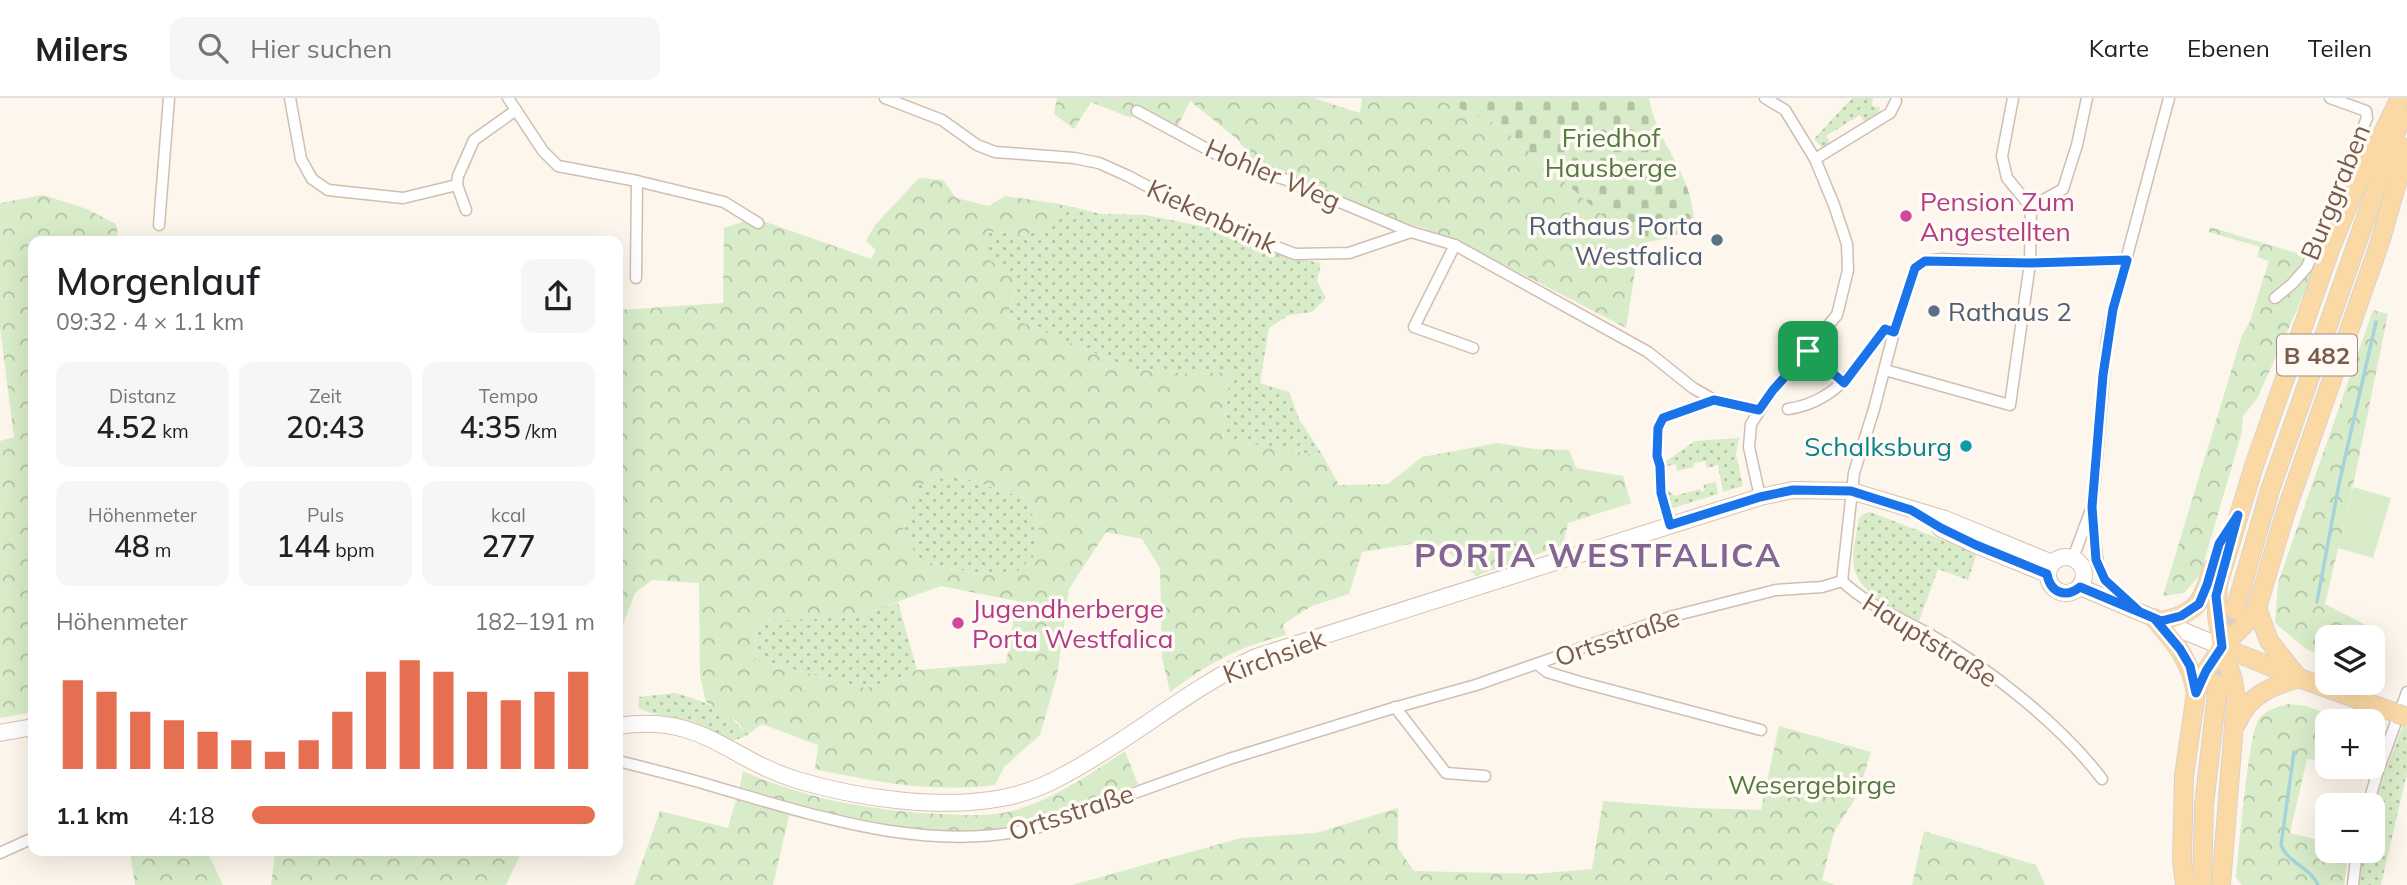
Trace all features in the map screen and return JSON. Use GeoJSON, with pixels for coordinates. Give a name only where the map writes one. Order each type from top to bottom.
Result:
{"type":"FeatureCollection","features":[{"type":"Feature","properties":{"kind":"main road"},"geometry":{"type":"LineString","coordinates":[[2221,885],[2235,726],[2235,688],[2222,647],[2216,596],[2238,515],[2332,247],[2352,196],[2400,98]]}},
{"type":"Feature","properties":{"kind":"main road","name":"B 482"},"geometry":{"type":"LineString","coordinates":[[2235,610],[2270,490],[2407,102]]}},
{"type":"Feature","properties":{"kind":"main road"},"geometry":{"type":"LineString","coordinates":[[2185,885],[2182,860],[2184,776],[2196,693],[2206,671],[2222,647],[2258,608],[2286,514],[2380,242],[2407,148]]}},
{"type":"Feature","properties":{"kind":"main road","name":"Kirchsiek"},"geometry":{"type":"LineString","coordinates":[[623,726],[657,723],[680,726],[701,733],[783,775],[848,792],[960,803],[1024,793],[1065,775],[1204,685],[1256,657],[1760,497],[1793,490],[1851,491],[1945,519],[2049,568]]}},
{"type":"Feature","properties":{"kind":"main road"},"geometry":{"type":"LineString","coordinates":[[2152,617],[2181,616],[2199,604],[2219,544],[2238,515]]}},
{"type":"Feature","properties":{"kind":"main road"},"geometry":{"type":"LineString","coordinates":[[2062,557],[2073,558],[2078,561],[2083,571],[2083,582],[2069,593],[2057,592],[2050,584],[2049,568],[2062,557]]}},
{"type":"Feature","properties":{"kind":"main road"},"geometry":{"type":"LineString","coordinates":[[2080,587],[2299,678],[2407,717]]}},
{"type":"Feature","properties":{"kind":"main road"},"geometry":{"type":"LineString","coordinates":[[2258,608],[2269,640],[2299,678]]}},
{"type":"Feature","properties":{"kind":"main road"},"geometry":{"type":"LineString","coordinates":[[2152,617],[2186,657],[2196,693]]}},
{"type":"Feature","properties":{"kind":"main road"},"geometry":{"type":"LineString","coordinates":[[2235,726],[2243,711],[2261,692],[2299,678]]}},
{"type":"Feature","properties":{"kind":"main road"},"geometry":{"type":"LineString","coordinates":[[2202,885],[2204,805],[2218,684]]}},
{"type":"Feature","properties":{"kind":"main road"},"geometry":{"type":"LineString","coordinates":[[0,733],[28,728]]}},
{"type":"Feature","properties":{"kind":"street"},"geometry":{"type":"LineString","coordinates":[[159,225],[169,98]]}},
{"type":"Feature","properties":{"kind":"street"},"geometry":{"type":"LineString","coordinates":[[290,98],[301,159],[312,179],[328,190],[403,198],[457,185]]}},
{"type":"Feature","properties":{"kind":"street"},"geometry":{"type":"LineString","coordinates":[[508,98],[543,151],[558,166],[724,202],[758,223]]}},
{"type":"Feature","properties":{"kind":"street","name":"Kiekenbrink"},"geometry":{"type":"LineString","coordinates":[[885,98],[942,120],[977,145],[995,152],[1074,158],[1099,163],[1227,228],[1295,254],[1349,253],[1411,232]]}},
{"type":"Feature","properties":{"kind":"street"},"geometry":{"type":"LineString","coordinates":[[1760,497],[1749,447],[1751,424],[1773,390],[1837,315],[1848,270],[1847,244],[1815,159],[1785,110],[1765,98]]}},
{"type":"Feature","properties":{"kind":"street"},"geometry":{"type":"LineString","coordinates":[[1885,369],[2010,405],[2030,263],[2031,207],[2007,178],[2001,156],[2013,98]]}},
{"type":"Feature","properties":{"kind":"street"},"geometry":{"type":"LineString","coordinates":[[2031,207],[2063,189],[2077,145],[2087,98]]}},
{"type":"Feature","properties":{"kind":"street"},"geometry":{"type":"LineString","coordinates":[[2152,617],[2105,580],[2098,566],[2092,507],[2107,339],[2169,98]]}},
{"type":"Feature","properties":{"kind":"street","name":"Burggraben"},"geometry":{"type":"LineString","coordinates":[[2274,298],[2292,284],[2307,267],[2367,118],[2366,111],[2330,98]]}},
{"type":"Feature","properties":{"kind":"street"},"geometry":{"type":"LineString","coordinates":[[1815,159],[1890,113],[1896,101]]}},
{"type":"Feature","properties":{"kind":"street"},"geometry":{"type":"LineString","coordinates":[[466,211],[457,185],[457,176],[474,140],[516,110]]}},
{"type":"Feature","properties":{"kind":"street","name":"Hohler Weg"},"geometry":{"type":"LineString","coordinates":[[1137,111],[1229,161],[1287,180],[1411,232]]}},
{"type":"Feature","properties":{"kind":"street"},"geometry":{"type":"LineString","coordinates":[[636,278],[637,181]]}},
{"type":"Feature","properties":{"kind":"street"},"geometry":{"type":"LineString","coordinates":[[1411,232],[1455,245],[1648,352],[1693,388],[1714,400],[1759,410]]}},
{"type":"Feature","properties":{"kind":"street"},"geometry":{"type":"LineString","coordinates":[[1455,245],[1414,327],[1474,348]]}},
{"type":"Feature","properties":{"kind":"street","name":"Hauptstraße"},"geometry":{"type":"LineString","coordinates":[[2102,779],[2073,745],[1993,675],[1930,635],[1863,599],[1842,581],[1853,472],[1915,268],[1925,261],[2030,263],[2127,260]]}},
{"type":"Feature","properties":{"kind":"street"},"geometry":{"type":"LineString","coordinates":[[1788,409],[1810,404],[1844,383],[1885,329],[1894,332]]}},
{"type":"Feature","properties":{"kind":"street"},"geometry":{"type":"LineString","coordinates":[[1808,351],[1844,383]]}},
{"type":"Feature","properties":{"kind":"street"},"geometry":{"type":"LineString","coordinates":[[1670,525],[1661,493],[1657,456],[1658,428],[1663,418],[1714,400]]}},
{"type":"Feature","properties":{"kind":"street"},"geometry":{"type":"LineString","coordinates":[[2073,558],[2092,507]]}},
{"type":"Feature","properties":{"kind":"street","name":"Ortsstraße"},"geometry":{"type":"LineString","coordinates":[[623,762],[801,812],[855,824],[942,837],[980,838],[1013,834],[1040,827],[1229,759],[1475,685],[1673,616],[1776,590],[1822,587],[1842,581]]}},
{"type":"Feature","properties":{"kind":"street"},"geometry":{"type":"LineString","coordinates":[[1537,664],[1547,672],[1580,682],[1761,730]]}},
{"type":"Feature","properties":{"kind":"street"},"geometry":{"type":"LineString","coordinates":[[2371,793],[2407,692]]}},
{"type":"Feature","properties":{"kind":"street"},"geometry":{"type":"LineString","coordinates":[[1395,707],[1446,773],[1485,776]]}},
{"type":"Feature","properties":{"kind":"street"},"geometry":{"type":"LineString","coordinates":[[0,853],[28,840]]}},
{"type":"Feature","properties":{"kind":"street"},"geometry":{"type":"LineString","coordinates":[[2353,885],[2356,863]]}},
{"type":"Feature","properties":{"kind":"green space"},"geometry":{"type":"Polygon","coordinates":[[[1057,98],[1313,98],[1360,113],[1362,98],[1435,98],[1499,125],[1639,247],[1626,328],[1464,244],[1389,218],[1253,159],[1237,139],[1190,101],[1177,128],[1139,106],[1131,118],[1091,102],[1074,129],[1054,114],[1057,98]]]}},
{"type":"Feature","properties":{"kind":"green space","name":"Friedhof Hausberge"},"geometry":{"type":"Polygon","coordinates":[[[1435,98],[1649,98],[1653,115],[1689,191],[1694,225],[1673,237],[1644,243],[1639,247],[1499,125],[1435,98]]]}},
{"type":"Feature","properties":{"kind":"green space"},"geometry":{"type":"Polygon","coordinates":[[[1852,98],[1873,98],[1872,106],[1880,107],[1878,114],[1865,124],[1860,115],[1826,136],[1831,144],[1823,148],[1814,139],[1852,98]]]}},
{"type":"Feature","properties":{"kind":"green space"},"geometry":{"type":"Polygon","coordinates":[[[919,178],[943,180],[956,198],[989,206],[1005,196],[1060,204],[1059,222],[1024,235],[987,231],[985,257],[1014,277],[1016,290],[1007,316],[1132,369],[1192,374],[1230,372],[1223,439],[1323,456],[1339,485],[1388,484],[1422,457],[1498,443],[1534,449],[1569,450],[1576,468],[1623,476],[1631,503],[1568,523],[1563,545],[1476,576],[1448,552],[1429,541],[1362,552],[1349,594],[1312,606],[1283,624],[1286,635],[1225,657],[1170,692],[1162,658],[1160,568],[1142,539],[1106,532],[1069,589],[1057,676],[1040,735],[1004,767],[995,785],[950,788],[904,785],[815,769],[818,745],[762,724],[746,736],[739,723],[706,702],[700,676],[699,583],[652,580],[635,593],[623,624],[623,310],[723,303],[724,228],[754,218],[871,259],[876,250],[866,241],[875,225],[919,178]],[[955,475],[918,485],[902,533],[921,560],[953,569],[1010,578],[1033,557],[1039,529],[1025,498],[955,475]],[[941,586],[855,617],[753,621],[756,660],[865,688],[890,682],[917,670],[1006,663],[1017,601],[941,586]]]}},
{"type":"Feature","properties":{"kind":"green space"},"geometry":{"type":"Polygon","coordinates":[[[43,195],[87,209],[116,224],[118,236],[28,236],[28,713],[0,718],[0,441],[14,437],[0,328],[0,203],[43,195]]]}},
{"type":"Feature","properties":{"kind":"green space"},"geometry":{"type":"Polygon","coordinates":[[[1060,204],[1101,214],[1146,215],[1225,231],[1286,257],[1321,263],[1317,281],[1326,298],[1312,312],[1289,315],[1269,328],[1260,383],[1289,392],[1299,419],[1323,456],[1223,439],[1230,372],[1192,374],[1132,369],[1007,316],[1016,291],[985,257],[986,231],[1024,235],[1058,222],[1060,204]]]}},
{"type":"Feature","properties":{"kind":"green space"},"geometry":{"type":"Polygon","coordinates":[[[2210,227],[2313,258],[2314,271],[2257,399],[2243,416],[2242,432],[2200,575],[2184,593],[2163,596],[2242,335],[2249,324],[2269,261],[2257,257],[2260,247],[2209,232],[2210,227]]]}},
{"type":"Feature","properties":{"kind":"green space"},"geometry":{"type":"Polygon","coordinates":[[[2373,310],[2388,314],[2354,481],[2325,604],[2366,625],[2315,625],[2315,653],[2306,649],[2275,623],[2278,583],[2373,310]]]}},
{"type":"Feature","properties":{"kind":"green space"},"geometry":{"type":"Polygon","coordinates":[[[1739,438],[1736,454],[1743,486],[1723,492],[1718,465],[1707,468],[1705,461],[1677,471],[1676,464],[1667,466],[1665,462],[1695,441],[1739,438]]]}},
{"type":"Feature","properties":{"kind":"green space"},"geometry":{"type":"Polygon","coordinates":[[[955,475],[1025,498],[1039,529],[1034,557],[1010,578],[953,569],[921,560],[902,534],[918,484],[955,475]]]}},
{"type":"Feature","properties":{"kind":"green space"},"geometry":{"type":"Polygon","coordinates":[[[1716,482],[1718,494],[1670,509],[1665,491],[1668,490],[1674,496],[1700,489],[1702,492],[1705,489],[1703,485],[1716,482]]]}},
{"type":"Feature","properties":{"kind":"green space"},"geometry":{"type":"Polygon","coordinates":[[[2353,487],[2391,498],[2373,558],[2338,548],[2353,487]]]}},
{"type":"Feature","properties":{"kind":"green space"},"geometry":{"type":"Polygon","coordinates":[[[1870,512],[1977,553],[1968,580],[1938,569],[1919,621],[1868,591],[1855,573],[1853,556],[1859,518],[1870,512]]]}},
{"type":"Feature","properties":{"kind":"green space"},"geometry":{"type":"Polygon","coordinates":[[[898,602],[917,670],[890,682],[865,688],[756,660],[753,621],[855,617],[898,602]]]}},
{"type":"Feature","properties":{"kind":"green space"},"geometry":{"type":"Polygon","coordinates":[[[675,693],[706,703],[725,713],[746,736],[732,741],[693,722],[655,714],[638,707],[639,697],[675,693]]]}},
{"type":"Feature","properties":{"kind":"green space"},"geometry":{"type":"Polygon","coordinates":[[[2288,704],[2315,709],[2315,760],[2307,759],[2290,833],[2315,839],[2315,863],[2347,863],[2344,885],[2242,885],[2236,877],[2251,746],[2259,719],[2272,709],[2288,704]]]}},
{"type":"Feature","properties":{"kind":"green space"},"geometry":{"type":"Polygon","coordinates":[[[2407,715],[2407,773],[2381,885],[2359,885],[2362,863],[2385,863],[2385,793],[2378,793],[2407,715]]]}},
{"type":"Feature","properties":{"kind":"green space","name":"Wesergebirge"},"geometry":{"type":"Polygon","coordinates":[[[1779,726],[1871,752],[1858,794],[1834,832],[1822,880],[1835,885],[1072,885],[1241,838],[1316,833],[1398,808],[1398,848],[1414,871],[1535,874],[1592,869],[1603,801],[1761,810],[1779,726]]]}},
{"type":"Feature","properties":{"kind":"green space"},"geometry":{"type":"Polygon","coordinates":[[[1125,751],[1138,784],[1043,822],[994,832],[920,832],[847,820],[739,790],[743,771],[791,789],[840,802],[942,814],[998,814],[1031,805],[1059,792],[1125,751]]]}},
{"type":"Feature","properties":{"kind":"green space"},"geometry":{"type":"Polygon","coordinates":[[[737,797],[790,812],[773,885],[634,885],[660,811],[728,828],[737,797]]]}},
{"type":"Feature","properties":{"kind":"green space","name":"Wesergebirge"},"geometry":{"type":"Polygon","coordinates":[[[1924,831],[2036,865],[2045,885],[1912,885],[1924,831]]]}},
{"type":"Feature","properties":{"kind":"green space"},"geometry":{"type":"Polygon","coordinates":[[[131,856],[209,856],[223,885],[135,885],[131,856]]]}},
{"type":"Feature","properties":{"kind":"green space"},"geometry":{"type":"Polygon","coordinates":[[[275,856],[520,856],[506,885],[271,885],[275,856]]]}},
{"type":"Feature","properties":{"kind":"waterway"},"geometry":{"type":"LineString","coordinates":[[2317,602],[2339,484],[2376,322]]}},
{"type":"Feature","properties":{"kind":"waterway"},"geometry":{"type":"LineString","coordinates":[[2294,752],[2281,845],[2318,885]]}},
{"type":"Feature","properties":{"kind":"tunnel"},"geometry":{"type":"LineString","coordinates":[[2218,684],[2235,610]]}},
{"type":"Feature","properties":{"kind":"place","name":"Pension Zum Angestellten"},"geometry":{"type":"Point","coordinates":[1906,216]}},
{"type":"Feature","properties":{"kind":"place","name":"Rathaus Porta Westfalica"},"geometry":{"type":"Point","coordinates":[1717,240]}},
{"type":"Feature","properties":{"kind":"place","name":"Rathaus 2"},"geometry":{"type":"Point","coordinates":[1934,311]}},
{"type":"Feature","properties":{"kind":"place","name":"Schalksburg"},"geometry":{"type":"Point","coordinates":[1966,446]}},
{"type":"Feature","properties":{"kind":"place","name":"Jugendherberge Porta Westfalica"},"geometry":{"type":"Point","coordinates":[958,623]}},
{"type":"Feature","properties":{"kind":"district","name":"PORTA WESTFALICA"},"geometry":{"type":"Point","coordinates":[1598,554]}},
{"type":"Feature","properties":{"kind":"route"},"geometry":{"type":"LineString","coordinates":[[1808,351],[1759,410],[1714,400],[1663,418],[1658,428],[1657,456],[1661,493],[1670,525],[1760,497],[1793,490],[1851,491],[1911,510],[1976,545],[2047,574],[2050,584],[2057,592],[2069,593],[2080,587],[2140,612],[2161,621],[2181,616],[2199,604],[2219,544],[2238,515],[2216,596],[2222,647],[2206,671],[2196,693],[2190,666],[2180,649],[2154,618],[2140,612],[2105,580],[2096,560],[2092,507],[2103,375],[2113,309],[2127,260],[2030,263],[1942,259],[1925,261],[1915,268],[1894,332],[1885,329],[1844,383],[1808,351]]}}]}
